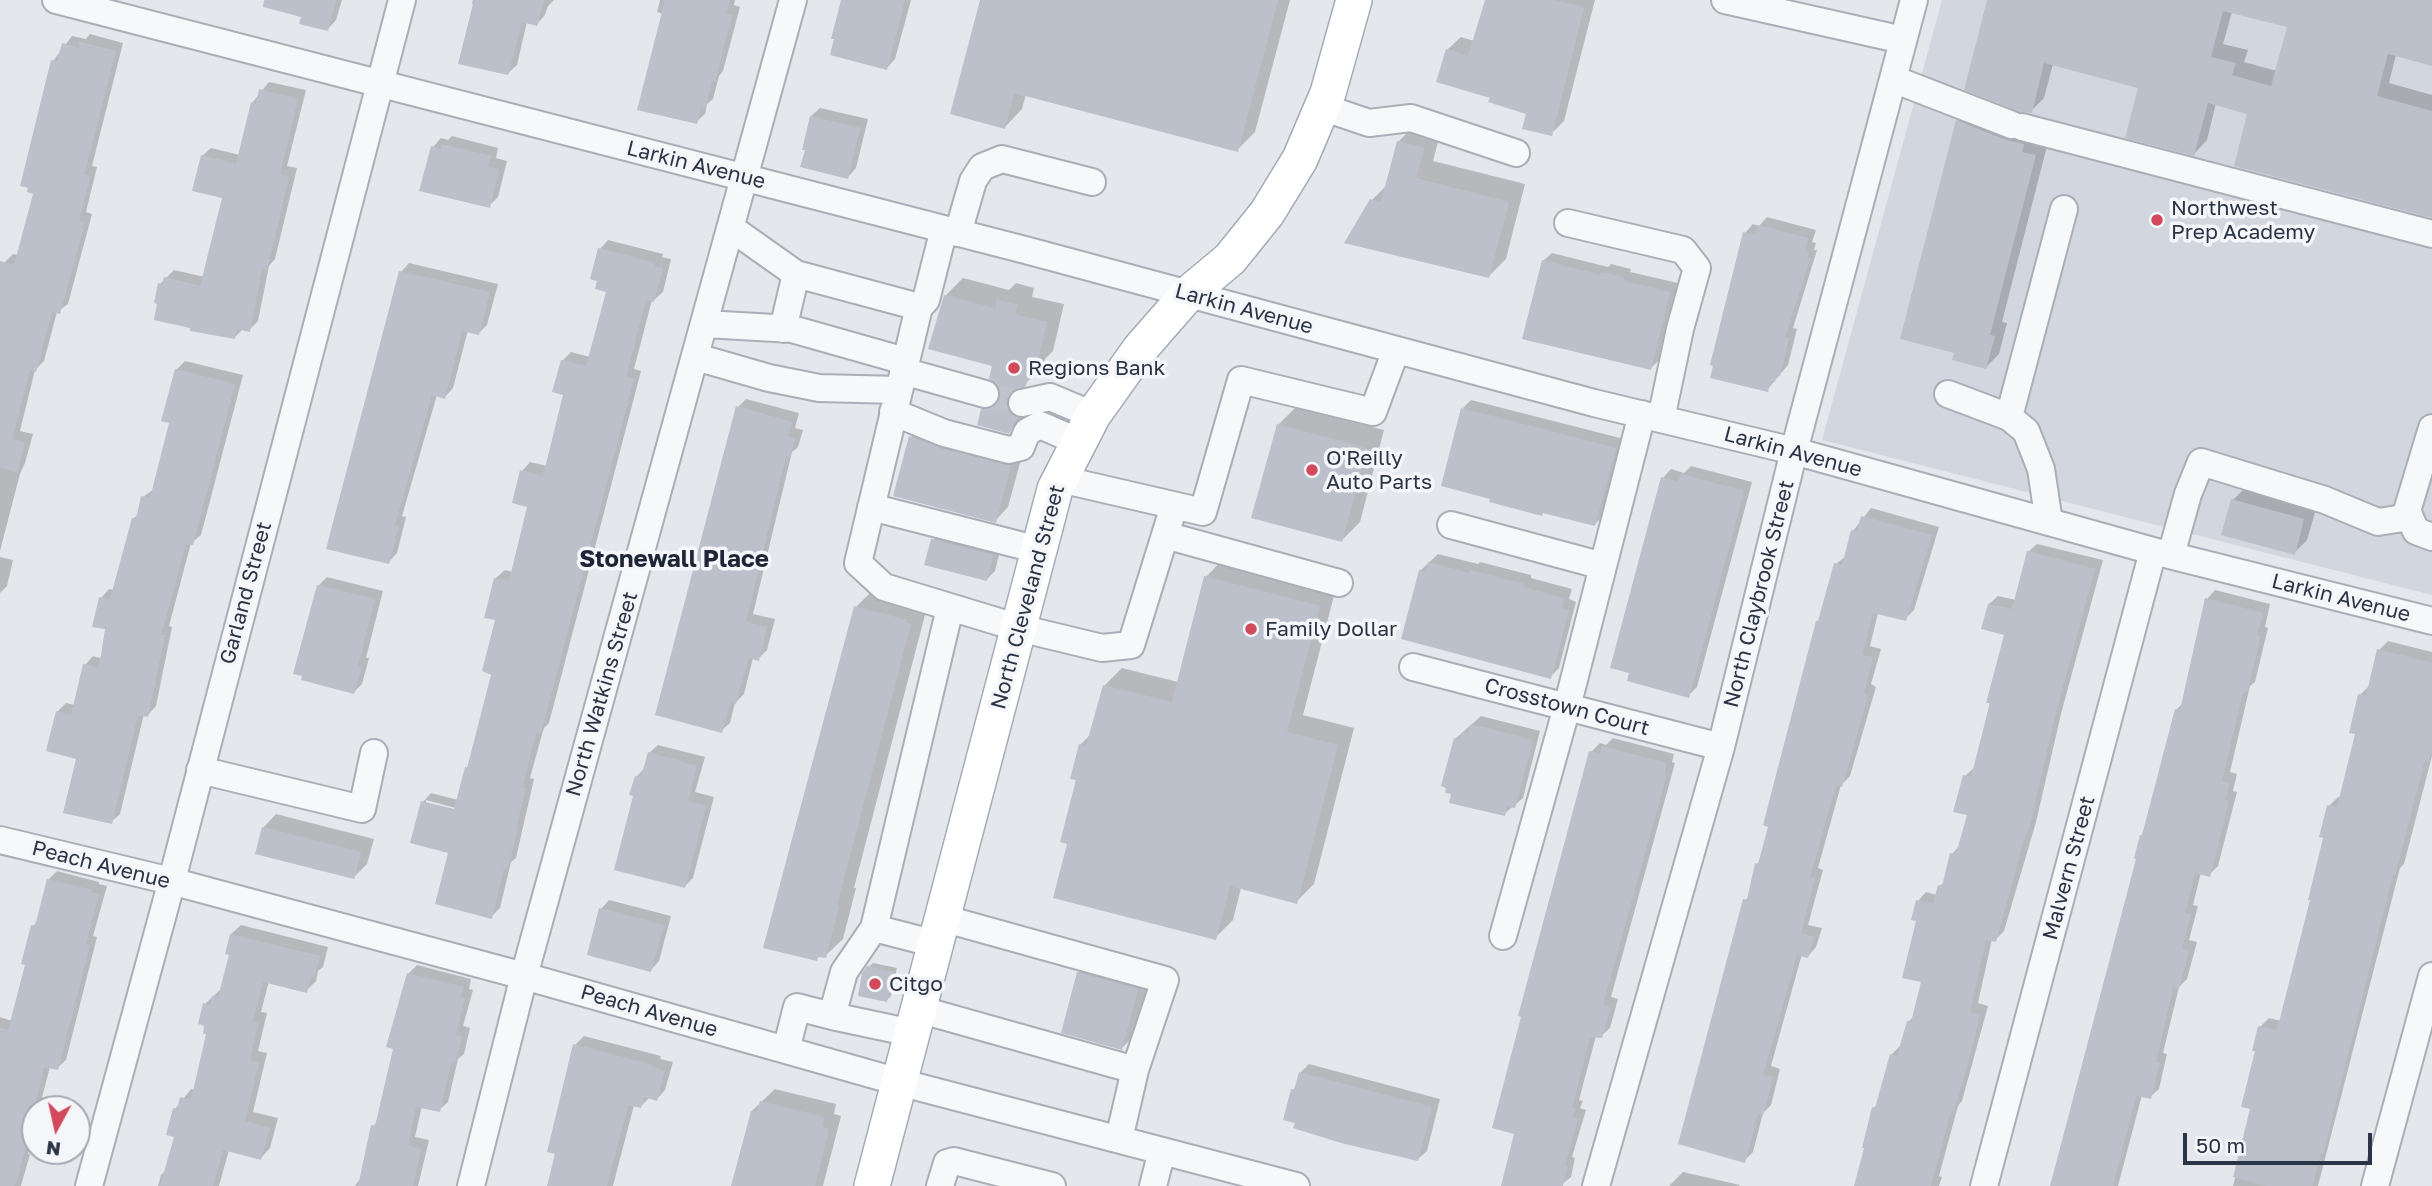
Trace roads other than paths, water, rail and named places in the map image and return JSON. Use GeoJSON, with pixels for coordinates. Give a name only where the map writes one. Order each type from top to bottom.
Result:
{"type":"FeatureCollection","features":[{"type":"Feature","properties":{"kind":"main road","name":"North Cleveland Street"},"geometry":{"type":"LineString","coordinates":[[872,1186],[1055,489],[1086,429],[1140,349],[1188,294],[1230,259],[1267,213],[1300,159],[1322,107],[1354,0]]}},
{"type":"Feature","properties":{"kind":"street","name":"Larkin Avenue"},"geometry":{"type":"LineString","coordinates":[[56,0],[951,231],[1396,350],[1794,451],[2162,553],[2432,621]]}},
{"type":"Feature","properties":{"kind":"street","name":"Garland Street"},"geometry":{"type":"LineString","coordinates":[[89,1186],[402,0]]}},
{"type":"Feature","properties":{"kind":"street","name":"North Watkins Street"},"geometry":{"type":"LineString","coordinates":[[471,1186],[524,976],[793,0]]}},
{"type":"Feature","properties":{"kind":"street"},"geometry":{"type":"LineString","coordinates":[[1725,0],[1903,40]]}},
{"type":"Feature","properties":{"kind":"street","name":"North Claybrook Street"},"geometry":{"type":"LineString","coordinates":[[1596,1186],[1721,747],[1794,451],[1914,0]]}},
{"type":"Feature","properties":{"kind":"street"},"geometry":{"type":"LineString","coordinates":[[1893,79],[2017,126],[2432,234]]}},
{"type":"Feature","properties":{"kind":"street"},"geometry":{"type":"LineString","coordinates":[[1322,107],[1369,123],[1411,118],[1516,153]]}},
{"type":"Feature","properties":{"kind":"street"},"geometry":{"type":"LineString","coordinates":[[1092,182],[1002,159],[982,167],[973,181],[926,300],[919,307],[858,562],[884,587],[950,608],[1102,648],[1131,645],[1174,506]]}},
{"type":"Feature","properties":{"kind":"street"},"geometry":{"type":"LineString","coordinates":[[2009,417],[2064,209]]}},
{"type":"Feature","properties":{"kind":"street"},"geometry":{"type":"LineString","coordinates":[[1503,936],[1603,566],[1680,329],[1697,268],[1683,250],[1568,223]]}},
{"type":"Feature","properties":{"kind":"street"},"geometry":{"type":"LineString","coordinates":[[731,228],[796,274],[919,307]]}},
{"type":"Feature","properties":{"kind":"street"},"geometry":{"type":"LineString","coordinates":[[783,329],[796,274]]}},
{"type":"Feature","properties":{"kind":"street"},"geometry":{"type":"LineString","coordinates":[[705,324],[792,329],[900,384],[944,433],[1009,450],[1021,447],[1027,432],[1040,425],[1086,429]]}},
{"type":"Feature","properties":{"kind":"street"},"geometry":{"type":"LineString","coordinates":[[1060,479],[1203,512],[1241,380],[1373,412],[1396,350]]}},
{"type":"Feature","properties":{"kind":"street"},"geometry":{"type":"LineString","coordinates":[[696,357],[769,378],[819,388],[900,384],[985,394]]}},
{"type":"Feature","properties":{"kind":"street"},"geometry":{"type":"LineString","coordinates":[[1948,394],[2009,417],[2026,431],[2041,470],[2049,522]]}},
{"type":"Feature","properties":{"kind":"street"},"geometry":{"type":"LineString","coordinates":[[1022,403],[1050,397],[1086,429]]}},
{"type":"Feature","properties":{"kind":"street"},"geometry":{"type":"LineString","coordinates":[[2432,428],[2407,511],[2416,531],[2432,537]]}},
{"type":"Feature","properties":{"kind":"street","name":"Malvern Street"},"geometry":{"type":"LineString","coordinates":[[1984,1186],[2162,553],[2201,462],[2325,500],[2378,522],[2410,517]]}},
{"type":"Feature","properties":{"kind":"street"},"geometry":{"type":"LineString","coordinates":[[871,507],[1039,550]]}},
{"type":"Feature","properties":{"kind":"street"},"geometry":{"type":"LineString","coordinates":[[1451,525],[1603,566]]}},
{"type":"Feature","properties":{"kind":"street"},"geometry":{"type":"LineString","coordinates":[[1165,535],[1339,583]]}},
{"type":"Feature","properties":{"kind":"street"},"geometry":{"type":"LineString","coordinates":[[832,1016],[844,972],[874,928],[950,608]]}},
{"type":"Feature","properties":{"kind":"street","name":"Crosstown Court"},"geometry":{"type":"LineString","coordinates":[[1413,667],[1721,747]]}},
{"type":"Feature","properties":{"kind":"street"},"geometry":{"type":"LineString","coordinates":[[200,771],[362,809],[374,753]]}},
{"type":"Feature","properties":{"kind":"street","name":"Peach Avenue"},"geometry":{"type":"LineString","coordinates":[[0,840],[171,881],[524,976],[899,1082],[1119,1139],[1162,1151],[1212,1175],[1297,1186]]}},
{"type":"Feature","properties":{"kind":"street"},"geometry":{"type":"LineString","coordinates":[[874,928],[939,931],[1165,980],[1135,1070],[1119,1139]]}},
{"type":"Feature","properties":{"kind":"street"},"geometry":{"type":"LineString","coordinates":[[2375,1186],[2432,976]]}},
{"type":"Feature","properties":{"kind":"street"},"geometry":{"type":"LineString","coordinates":[[786,1050],[797,1007],[832,1016],[915,1021],[1135,1070]]}},
{"type":"Feature","properties":{"kind":"street"},"geometry":{"type":"LineString","coordinates":[[1153,1186],[1162,1151]]}},
{"type":"Feature","properties":{"kind":"street"},"geometry":{"type":"LineString","coordinates":[[940,1186],[947,1163],[954,1161],[1052,1186]]}},
{"type":"Feature","properties":{"kind":"tunnel"},"geometry":{"type":"LineString","coordinates":[[985,394],[1022,403]]}},
{"type":"Feature","properties":{"kind":"place","name":"Northwest Prep Academy"},"geometry":{"type":"Point","coordinates":[2157,220]}},
{"type":"Feature","properties":{"kind":"place","name":"Regions Bank"},"geometry":{"type":"Point","coordinates":[1014,368]}},
{"type":"Feature","properties":{"kind":"place","name":"O'Reilly Auto Parts"},"geometry":{"type":"Point","coordinates":[1312,470]}},
{"type":"Feature","properties":{"kind":"place","name":"Family Dollar"},"geometry":{"type":"Point","coordinates":[1251,629]}},
{"type":"Feature","properties":{"kind":"place","name":"Citgo"},"geometry":{"type":"Point","coordinates":[875,984]}},
{"type":"Feature","properties":{"kind":"district","name":"Stonewall Place"},"geometry":{"type":"Point","coordinates":[674,559]}}]}
